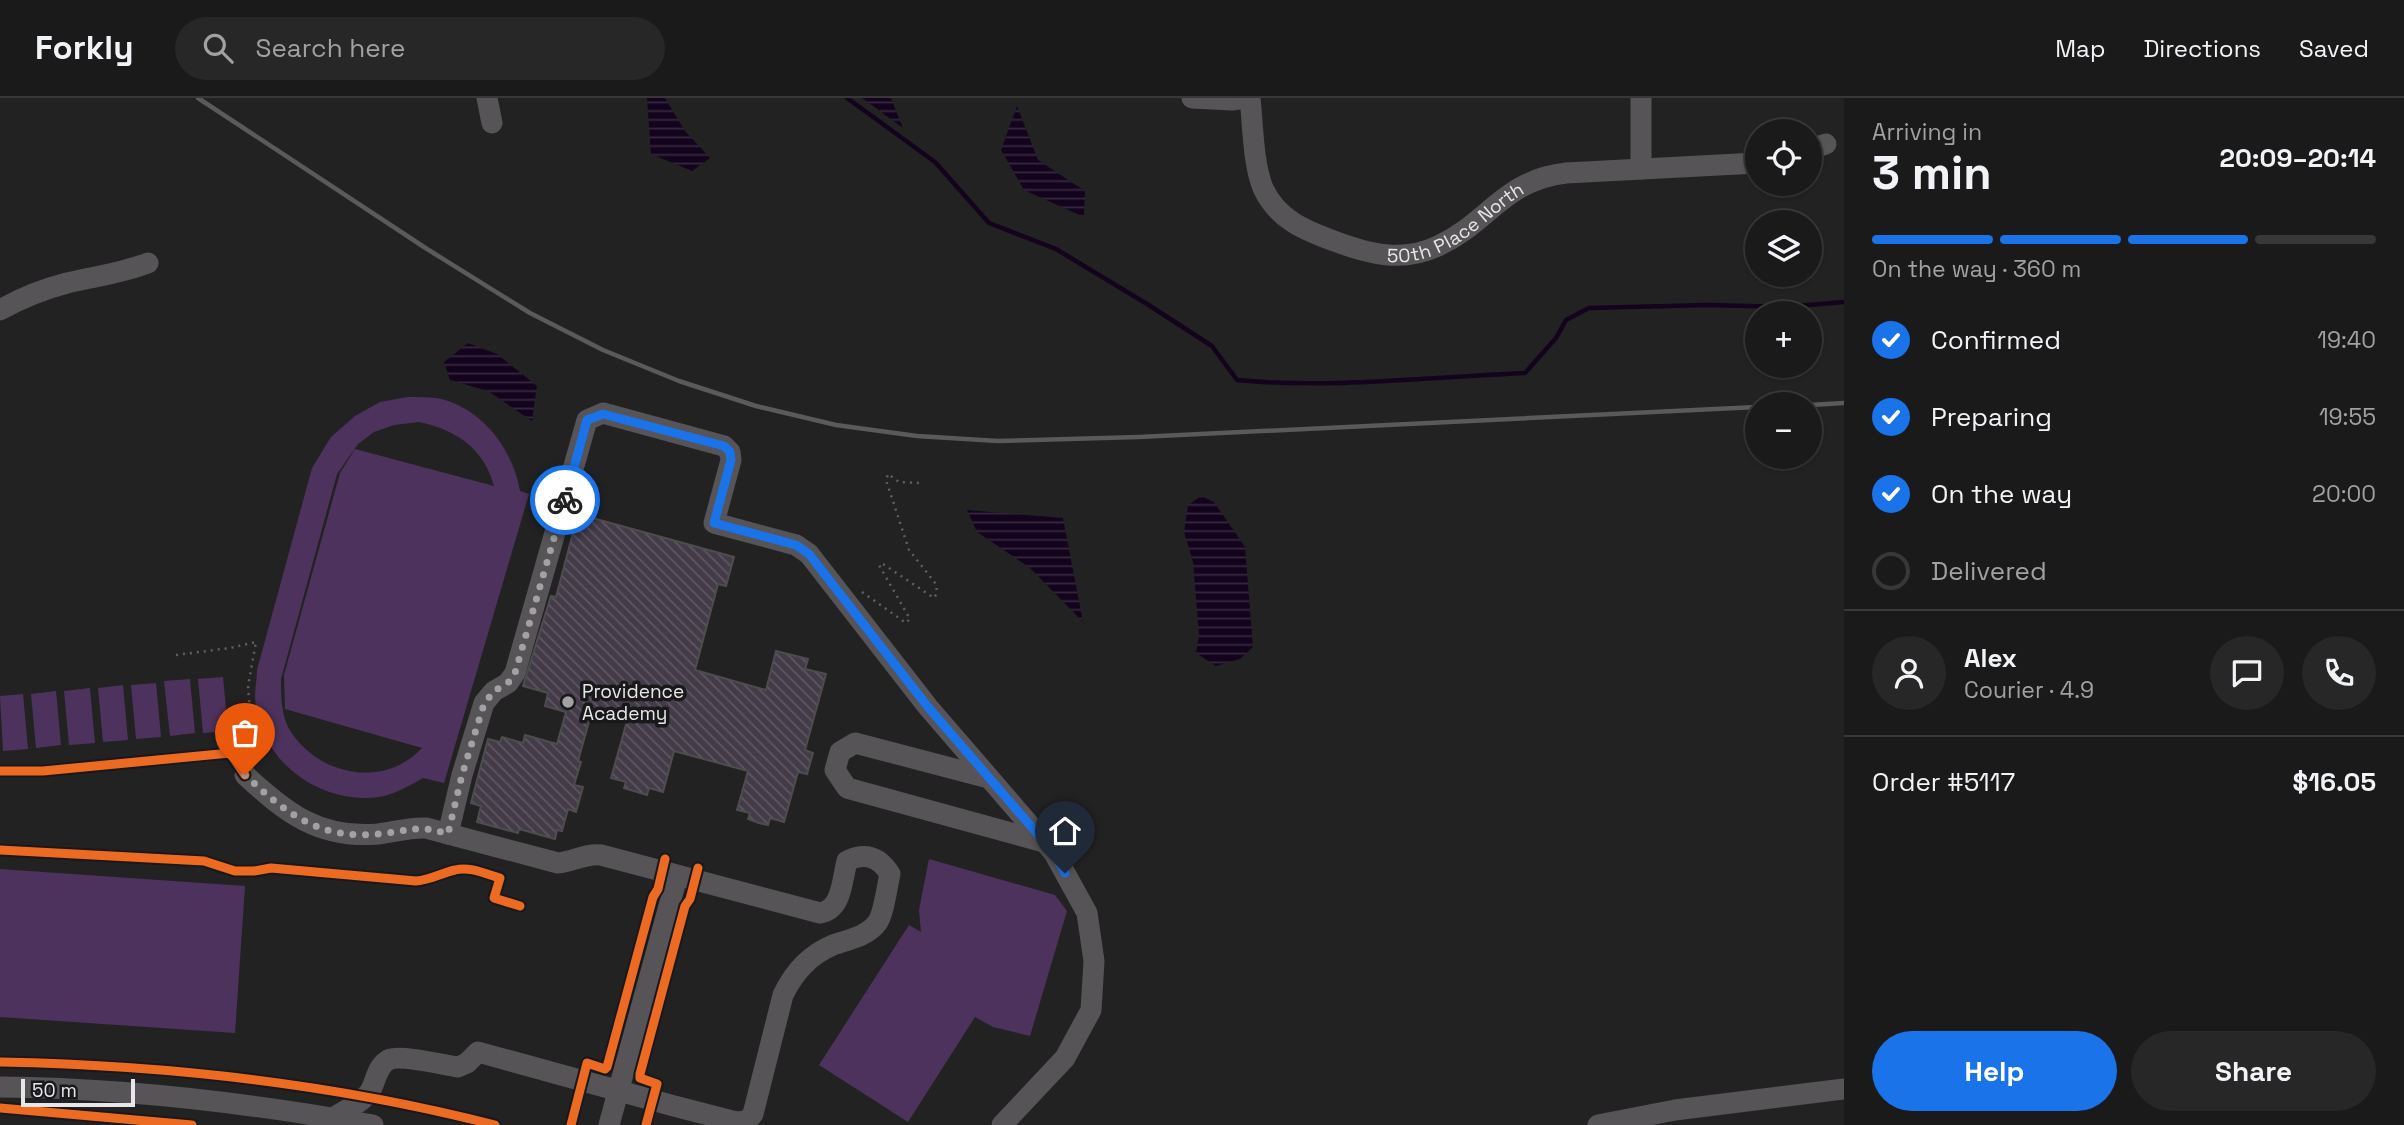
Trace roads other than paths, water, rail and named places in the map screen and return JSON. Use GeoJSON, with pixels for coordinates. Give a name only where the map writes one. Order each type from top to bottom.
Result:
{"type":"FeatureCollection","features":[{"type":"Feature","properties":{"kind":"street"},"geometry":{"type":"LineString","coordinates":[[487,98],[492,123]]}},
{"type":"Feature","properties":{"kind":"street"},"geometry":{"type":"LineString","coordinates":[[1192,98],[1248,98]]}},
{"type":"Feature","properties":{"kind":"street","name":"50th Place North"},"geometry":{"type":"LineString","coordinates":[[1248,98],[1259,177],[1274,206],[1300,228],[1385,256],[1411,254],[1437,247],[1460,233],[1517,187],[1540,177],[1566,173],[1745,164]]}},
{"type":"Feature","properties":{"kind":"street"},"geometry":{"type":"LineString","coordinates":[[1640,98],[1641,169]]}},
{"type":"Feature","properties":{"kind":"street"},"geometry":{"type":"LineString","coordinates":[[0,310],[36,292],[122,273],[148,263]]}},
{"type":"Feature","properties":{"kind":"street"},"geometry":{"type":"LineString","coordinates":[[448,834],[462,775],[484,704],[494,691],[508,683],[515,673],[587,420],[603,414],[724,446],[730,452],[731,460],[714,523],[796,545],[809,554],[928,707],[1054,853],[1087,913],[1094,961],[1091,1010],[1065,1058],[1002,1125]]}},
{"type":"Feature","properties":{"kind":"street"},"geometry":{"type":"LineString","coordinates":[[989,778],[855,743],[841,752],[835,770],[847,788],[1044,842]]}},
{"type":"Feature","properties":{"kind":"street"},"geometry":{"type":"LineString","coordinates":[[237,763],[285,811],[335,832],[380,834],[413,827],[426,828],[558,863],[590,854],[601,855],[820,913],[829,912],[835,906],[847,862],[866,856],[877,859],[890,874],[878,922],[867,932],[830,946],[814,956],[800,966],[790,980],[783,995],[753,1114],[747,1121],[736,1122],[478,1052],[467,1063],[458,1067],[401,1058],[389,1060],[379,1068],[370,1091],[364,1098],[332,1118]]}},
{"type":"Feature","properties":{"kind":"street"},"geometry":{"type":"LineString","coordinates":[[609,1125],[677,877]]}},
{"type":"Feature","properties":{"kind":"street"},"geometry":{"type":"LineString","coordinates":[[829,912],[853,938]]}},
{"type":"Feature","properties":{"kind":"street"},"geometry":{"type":"LineString","coordinates":[[0,1087],[174,1097],[373,1125]]}},
{"type":"Feature","properties":{"kind":"street"},"geometry":{"type":"LineString","coordinates":[[1598,1125],[1675,1110],[1844,1089]]}},
{"type":"Feature","properties":{"kind":"waterway"},"geometry":{"type":"LineString","coordinates":[[847,98],[935,162],[989,223],[1056,249],[1147,304],[1212,346],[1237,380],[1345,383],[1525,373],[1556,338],[1566,320],[1589,308],[1707,305],[1785,307],[1844,302]]}},
{"type":"Feature","properties":{"kind":"railway"},"geometry":{"type":"LineString","coordinates":[[198,98],[427,249],[530,313],[603,350],[679,381],[756,406],[836,425],[917,436],[998,441],[1139,437],[1745,408]]}},
{"type":"Feature","properties":{"kind":"railway"},"geometry":{"type":"LineString","coordinates":[[1822,404],[1844,403]]}},
{"type":"Feature","properties":{"kind":"place","name":"Providence Academy"},"geometry":{"type":"Point","coordinates":[568,702]}}]}
